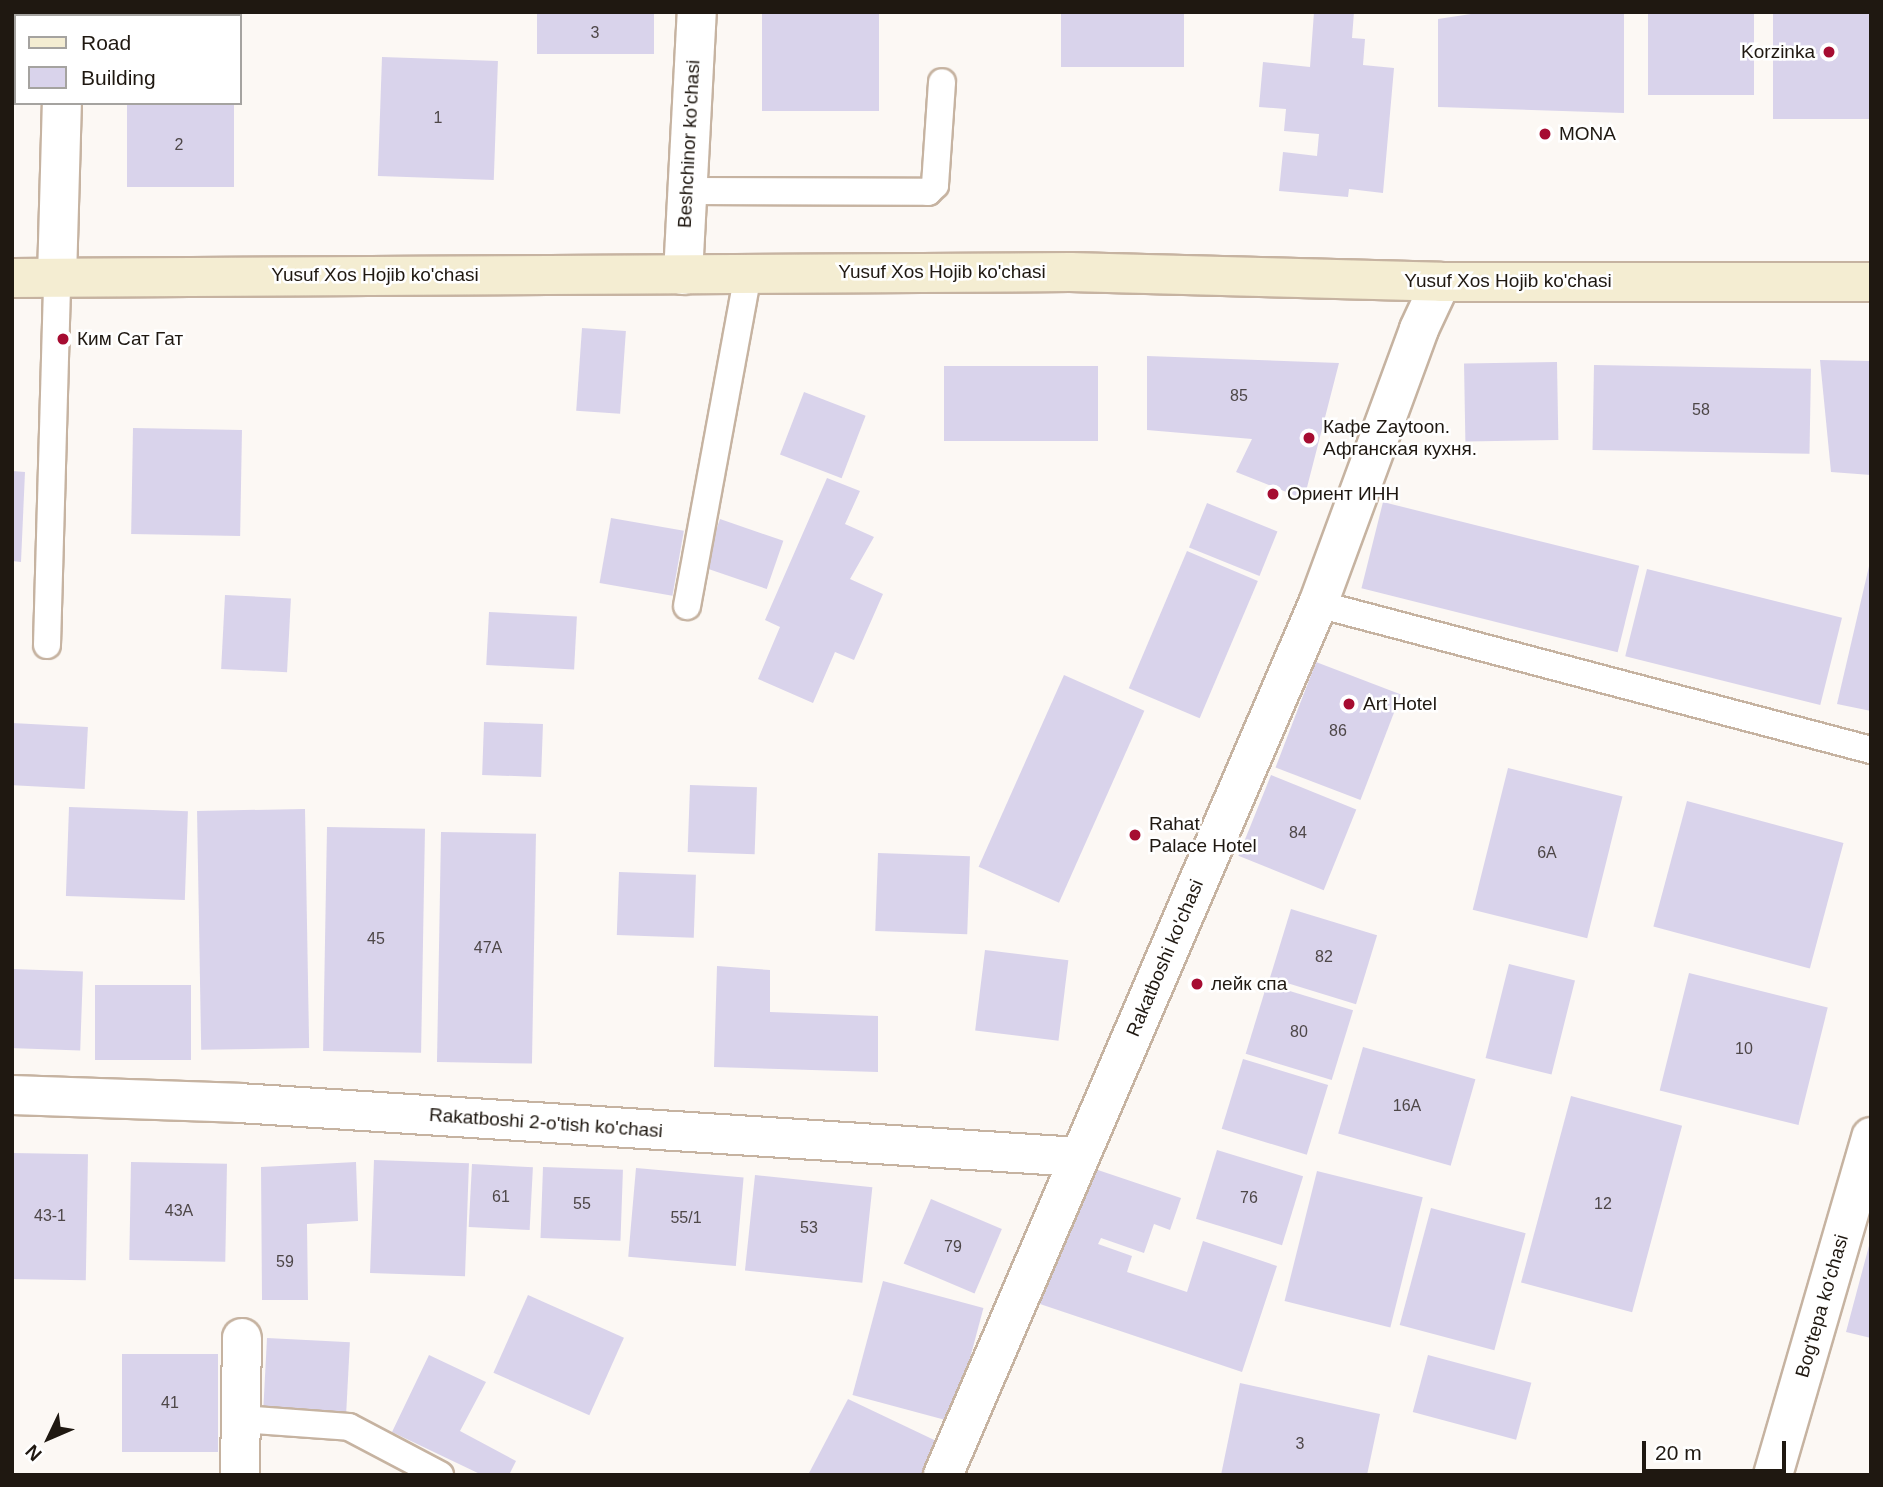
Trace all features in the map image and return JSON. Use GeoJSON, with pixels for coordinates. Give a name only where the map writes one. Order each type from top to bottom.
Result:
{"type":"FeatureCollection","features":[{"type":"Feature","properties":{"kind":"main road","name":"Yusuf Xos Hojib ko'chasi"},"geometry":{"type":"LineString","coordinates":[[12,278],[1070,272],[1441,282],[1871,282]]}},
{"type":"Feature","properties":{"kind":"street","name":"Beshchinor ko'chasi"},"geometry":{"type":"LineString","coordinates":[[682,275],[697,12]]}},
{"type":"Feature","properties":{"kind":"street"},"geometry":{"type":"LineString","coordinates":[[57,278],[62,105]]}},
{"type":"Feature","properties":{"kind":"street","name":"Rakatboshi ko'chasi"},"geometry":{"type":"LineString","coordinates":[[943,1475],[1318,604],[1419,329],[1441,282]]}},
{"type":"Feature","properties":{"kind":"street","name":"Rakatboshi 2-o'tish ko'chasi"},"geometry":{"type":"LineString","coordinates":[[12,1095],[239,1103],[1079,1157]]}},
{"type":"Feature","properties":{"kind":"street","name":"Bog'tepa ko'chasi"},"geometry":{"type":"LineString","coordinates":[[1773,1475],[1871,1138]]}},
{"type":"Feature","properties":{"kind":"street"},"geometry":{"type":"LineString","coordinates":[[240,1475],[242,1338]]}},
{"type":"Feature","properties":{"kind":"lane"},"geometry":{"type":"LineString","coordinates":[[687,191],[928,192],[934,186],[942,82]]}},
{"type":"Feature","properties":{"kind":"lane"},"geometry":{"type":"LineString","coordinates":[[687,606],[748,273]]}},
{"type":"Feature","properties":{"kind":"lane"},"geometry":{"type":"LineString","coordinates":[[47,645],[57,278]]}},
{"type":"Feature","properties":{"kind":"lane"},"geometry":{"type":"LineString","coordinates":[[1318,604],[1871,750]]}},
{"type":"Feature","properties":{"kind":"lane"},"geometry":{"type":"LineString","coordinates":[[241,1419],[349,1427],[440,1475]]}},
{"type":"Feature","properties":{"kind":"building"},"geometry":{"type":"Polygon","coordinates":[[[131,12],[236,12],[184,14],[131,12]]]}},
{"type":"Feature","properties":{"kind":"building"},"geometry":{"type":"Polygon","coordinates":[[[537,12],[654,12],[654,54],[537,54],[537,12]]]}},
{"type":"Feature","properties":{"kind":"building"},"geometry":{"type":"Polygon","coordinates":[[[762,12],[879,12],[879,111],[762,111],[762,12]]]}},
{"type":"Feature","properties":{"kind":"building"},"geometry":{"type":"Polygon","coordinates":[[[1061,12],[1184,12],[1184,67],[1061,67],[1061,12]]]}},
{"type":"Feature","properties":{"kind":"building"},"geometry":{"type":"Polygon","coordinates":[[[1314,12],[1354,12],[1352,38],[1365,39],[1363,65],[1394,68],[1383,193],[1349,189],[1348,197],[1279,191],[1283,152],[1317,156],[1319,134],[1284,131],[1286,109],[1259,107],[1263,62],[1310,67],[1314,12]]]}},
{"type":"Feature","properties":{"kind":"building"},"geometry":{"type":"Polygon","coordinates":[[[1484,12],[1624,12],[1624,113],[1438,107],[1438,19],[1484,12]]]}},
{"type":"Feature","properties":{"kind":"building"},"geometry":{"type":"Polygon","coordinates":[[[1648,12],[1754,12],[1754,95],[1648,95],[1648,12]]]}},
{"type":"Feature","properties":{"kind":"building"},"geometry":{"type":"Polygon","coordinates":[[[1773,12],[1871,12],[1871,119],[1773,119],[1773,12]]]}},
{"type":"Feature","properties":{"kind":"building"},"geometry":{"type":"Polygon","coordinates":[[[382,57],[498,61],[494,180],[378,176],[382,57]]]}},
{"type":"Feature","properties":{"kind":"building"},"geometry":{"type":"Polygon","coordinates":[[[127,105],[234,105],[234,187],[127,187],[127,105]]]}},
{"type":"Feature","properties":{"kind":"building"},"geometry":{"type":"Polygon","coordinates":[[[582,328],[626,331],[620,414],[576,411],[582,328]]]}},
{"type":"Feature","properties":{"kind":"building"},"geometry":{"type":"Polygon","coordinates":[[[1147,356],[1339,363],[1304,499],[1236,472],[1252,439],[1147,430],[1147,356]]]}},
{"type":"Feature","properties":{"kind":"building"},"geometry":{"type":"Polygon","coordinates":[[[1820,360],[1871,361],[1871,475],[1831,472],[1820,360]]]}},
{"type":"Feature","properties":{"kind":"building"},"geometry":{"type":"Polygon","coordinates":[[[1557,362],[1558,440],[1465,442],[1464,364],[1557,362]]]}},
{"type":"Feature","properties":{"kind":"building"},"geometry":{"type":"Polygon","coordinates":[[[1594,365],[1811,369],[1809,454],[1593,450],[1594,365]]]}},
{"type":"Feature","properties":{"kind":"building"},"geometry":{"type":"Polygon","coordinates":[[[944,366],[1098,366],[1098,441],[944,441],[944,366]]]}},
{"type":"Feature","properties":{"kind":"building"},"geometry":{"type":"Polygon","coordinates":[[[804,392],[866,416],[842,478],[780,455],[804,392]]]}},
{"type":"Feature","properties":{"kind":"building"},"geometry":{"type":"Polygon","coordinates":[[[133,428],[242,430],[240,536],[131,534],[133,428]]]}},
{"type":"Feature","properties":{"kind":"building"},"geometry":{"type":"Polygon","coordinates":[[[12,471],[25,472],[21,562],[12,561],[12,471]]]}},
{"type":"Feature","properties":{"kind":"building"},"geometry":{"type":"Polygon","coordinates":[[[827,478],[860,491],[845,524],[874,537],[850,579],[883,594],[854,660],[835,652],[813,703],[758,679],[780,627],[765,620],[827,478]]]}},
{"type":"Feature","properties":{"kind":"building"},"geometry":{"type":"Polygon","coordinates":[[[1383,502],[1639,566],[1618,652],[1361,588],[1383,502]]]}},
{"type":"Feature","properties":{"kind":"building"},"geometry":{"type":"Polygon","coordinates":[[[1207,503],[1277,531],[1259,576],[1189,548],[1207,503]]]}},
{"type":"Feature","properties":{"kind":"building"},"geometry":{"type":"Polygon","coordinates":[[[611,518],[684,531],[672,596],[600,583],[611,518]]]}},
{"type":"Feature","properties":{"kind":"building"},"geometry":{"type":"Polygon","coordinates":[[[720,519],[783,541],[767,589],[703,567],[720,519]]]}},
{"type":"Feature","properties":{"kind":"building"},"geometry":{"type":"Polygon","coordinates":[[[1187,551],[1258,581],[1200,718],[1129,688],[1187,551]]]}},
{"type":"Feature","properties":{"kind":"building"},"geometry":{"type":"Polygon","coordinates":[[[1871,562],[1871,711],[1837,704],[1871,562]]]}},
{"type":"Feature","properties":{"kind":"building"},"geometry":{"type":"Polygon","coordinates":[[[1647,569],[1842,618],[1820,705],[1625,656],[1647,569]]]}},
{"type":"Feature","properties":{"kind":"building"},"geometry":{"type":"Polygon","coordinates":[[[225,595],[291,598],[287,672],[221,669],[225,595]]]}},
{"type":"Feature","properties":{"kind":"building"},"geometry":{"type":"Polygon","coordinates":[[[489,612],[577,617],[574,670],[486,665],[489,612]]]}},
{"type":"Feature","properties":{"kind":"building"},"geometry":{"type":"Polygon","coordinates":[[[1316,662],[1401,695],[1360,800],[1276,767],[1316,662]]]}},
{"type":"Feature","properties":{"kind":"building"},"geometry":{"type":"Polygon","coordinates":[[[1064,675],[1144,711],[1059,903],[979,867],[1064,675]]]}},
{"type":"Feature","properties":{"kind":"building"},"geometry":{"type":"Polygon","coordinates":[[[484,722],[543,724],[541,777],[482,775],[484,722]]]}},
{"type":"Feature","properties":{"kind":"building"},"geometry":{"type":"Polygon","coordinates":[[[12,723],[88,727],[85,789],[12,785],[12,723]]]}},
{"type":"Feature","properties":{"kind":"building"},"geometry":{"type":"Polygon","coordinates":[[[1508,768],[1622,797],[1587,938],[1473,910],[1508,768]]]}},
{"type":"Feature","properties":{"kind":"building"},"geometry":{"type":"Polygon","coordinates":[[[1271,775],[1356,809],[1324,890],[1238,856],[1271,775]]]}},
{"type":"Feature","properties":{"kind":"building"},"geometry":{"type":"Polygon","coordinates":[[[690,785],[757,787],[755,854],[688,852],[690,785]]]}},
{"type":"Feature","properties":{"kind":"building"},"geometry":{"type":"Polygon","coordinates":[[[1687,801],[1843,843],[1810,968],[1653,927],[1687,801]]]}},
{"type":"Feature","properties":{"kind":"building"},"geometry":{"type":"Polygon","coordinates":[[[69,807],[188,811],[185,900],[66,896],[69,807]]]}},
{"type":"Feature","properties":{"kind":"building"},"geometry":{"type":"Polygon","coordinates":[[[305,809],[309,1048],[201,1050],[197,811],[305,809]]]}},
{"type":"Feature","properties":{"kind":"building"},"geometry":{"type":"Polygon","coordinates":[[[327,827],[425,829],[421,1053],[323,1051],[327,827]]]}},
{"type":"Feature","properties":{"kind":"building"},"geometry":{"type":"Polygon","coordinates":[[[441,832],[536,834],[532,1064],[437,1062],[441,832]]]}},
{"type":"Feature","properties":{"kind":"building"},"geometry":{"type":"Polygon","coordinates":[[[878,853],[970,856],[967,934],[875,931],[878,853]]]}},
{"type":"Feature","properties":{"kind":"building"},"geometry":{"type":"Polygon","coordinates":[[[619,872],[696,875],[694,938],[617,935],[619,872]]]}},
{"type":"Feature","properties":{"kind":"building"},"geometry":{"type":"Polygon","coordinates":[[[1291,909],[1377,935],[1356,1004],[1270,978],[1291,909]]]}},
{"type":"Feature","properties":{"kind":"building"},"geometry":{"type":"Polygon","coordinates":[[[985,950],[1068,960],[1059,1041],[975,1030],[985,950]]]}},
{"type":"Feature","properties":{"kind":"building"},"geometry":{"type":"Polygon","coordinates":[[[1509,964],[1575,980],[1552,1075],[1486,1058],[1509,964]]]}},
{"type":"Feature","properties":{"kind":"building"},"geometry":{"type":"Polygon","coordinates":[[[717,966],[770,970],[770,1012],[878,1016],[878,1072],[714,1067],[717,966]]]}},
{"type":"Feature","properties":{"kind":"building"},"geometry":{"type":"Polygon","coordinates":[[[12,969],[83,971],[80,1050],[12,1048],[12,969]]]}},
{"type":"Feature","properties":{"kind":"building"},"geometry":{"type":"Polygon","coordinates":[[[1689,973],[1828,1008],[1798,1125],[1660,1090],[1689,973]]]}},
{"type":"Feature","properties":{"kind":"building"},"geometry":{"type":"Polygon","coordinates":[[[1267,984],[1353,1010],[1332,1080],[1246,1054],[1267,984]]]}},
{"type":"Feature","properties":{"kind":"building"},"geometry":{"type":"Polygon","coordinates":[[[95,985],[191,985],[191,1060],[95,1060],[95,985]]]}},
{"type":"Feature","properties":{"kind":"building"},"geometry":{"type":"Polygon","coordinates":[[[1363,1047],[1475,1079],[1451,1166],[1338,1134],[1363,1047]]]}},
{"type":"Feature","properties":{"kind":"building"},"geometry":{"type":"Polygon","coordinates":[[[1243,1059],[1328,1085],[1307,1155],[1222,1129],[1243,1059]]]}},
{"type":"Feature","properties":{"kind":"building"},"geometry":{"type":"Polygon","coordinates":[[[1571,1096],[1682,1126],[1632,1312],[1521,1282],[1571,1096]]]}},
{"type":"Feature","properties":{"kind":"building"},"geometry":{"type":"Polygon","coordinates":[[[1217,1150],[1303,1176],[1282,1245],[1196,1219],[1217,1150]]]}},
{"type":"Feature","properties":{"kind":"building"},"geometry":{"type":"Polygon","coordinates":[[[12,1153],[88,1154],[86,1280],[12,1279],[12,1153]]]}},
{"type":"Feature","properties":{"kind":"building"},"geometry":{"type":"Polygon","coordinates":[[[374,1160],[469,1163],[465,1276],[370,1273],[374,1160]]]}},
{"type":"Feature","properties":{"kind":"building"},"geometry":{"type":"Polygon","coordinates":[[[131,1162],[227,1164],[225,1262],[129,1260],[131,1162]]]}},
{"type":"Feature","properties":{"kind":"building"},"geometry":{"type":"Polygon","coordinates":[[[356,1162],[358,1221],[307,1224],[308,1300],[262,1300],[261,1167],[356,1162]]]}},
{"type":"Feature","properties":{"kind":"building"},"geometry":{"type":"Polygon","coordinates":[[[472,1164],[533,1167],[530,1230],[469,1227],[472,1164]]]}},
{"type":"Feature","properties":{"kind":"building"},"geometry":{"type":"Polygon","coordinates":[[[1086,1166],[1181,1198],[1170,1230],[1154,1224],[1144,1253],[1101,1238],[1098,1244],[1132,1256],[1127,1272],[1187,1292],[1203,1241],[1277,1266],[1242,1372],[1040,1304],[1086,1166]]]}},
{"type":"Feature","properties":{"kind":"building"},"geometry":{"type":"Polygon","coordinates":[[[543,1167],[623,1170],[620,1241],[541,1238],[543,1167]]]}},
{"type":"Feature","properties":{"kind":"building"},"geometry":{"type":"Polygon","coordinates":[[[636,1168],[744,1177],[736,1266],[628,1257],[636,1168]]]}},
{"type":"Feature","properties":{"kind":"building"},"geometry":{"type":"Polygon","coordinates":[[[1317,1171],[1423,1197],[1390,1327],[1285,1301],[1317,1171]]]}},
{"type":"Feature","properties":{"kind":"building"},"geometry":{"type":"Polygon","coordinates":[[[755,1175],[872,1187],[862,1283],[745,1270],[755,1175]]]}},
{"type":"Feature","properties":{"kind":"building"},"geometry":{"type":"Polygon","coordinates":[[[931,1199],[1002,1229],[975,1294],[904,1263],[931,1199]]]}},
{"type":"Feature","properties":{"kind":"building"},"geometry":{"type":"Polygon","coordinates":[[[1431,1208],[1526,1233],[1494,1350],[1400,1325],[1431,1208]]]}},
{"type":"Feature","properties":{"kind":"building"},"geometry":{"type":"Polygon","coordinates":[[[1871,1242],[1871,1338],[1846,1332],[1871,1242]]]}},
{"type":"Feature","properties":{"kind":"building"},"geometry":{"type":"Polygon","coordinates":[[[883,1281],[983,1308],[953,1422],[852,1395],[883,1281]]]}},
{"type":"Feature","properties":{"kind":"building"},"geometry":{"type":"Polygon","coordinates":[[[528,1295],[624,1338],[589,1415],[493,1373],[528,1295]]]}},
{"type":"Feature","properties":{"kind":"building"},"geometry":{"type":"Polygon","coordinates":[[[267,1338],[350,1342],[346,1416],[263,1412],[267,1338]]]}},
{"type":"Feature","properties":{"kind":"building"},"geometry":{"type":"Polygon","coordinates":[[[122,1354],[218,1354],[218,1452],[122,1452],[122,1354]]]}},
{"type":"Feature","properties":{"kind":"building"},"geometry":{"type":"Polygon","coordinates":[[[429,1355],[486,1382],[460,1431],[516,1461],[509,1475],[482,1475],[392,1432],[429,1355]]]}},
{"type":"Feature","properties":{"kind":"building"},"geometry":{"type":"Polygon","coordinates":[[[1428,1355],[1531,1383],[1516,1440],[1413,1412],[1428,1355]]]}},
{"type":"Feature","properties":{"kind":"building"},"geometry":{"type":"Polygon","coordinates":[[[1240,1383],[1380,1414],[1367,1475],[1221,1475],[1240,1383]]]}},
{"type":"Feature","properties":{"kind":"building"},"geometry":{"type":"Polygon","coordinates":[[[848,1399],[949,1447],[932,1475],[808,1475],[848,1399]]]}},
{"type":"Feature","properties":{"kind":"place","name":"Korzinka"},"geometry":{"type":"Point","coordinates":[1829,52]}},
{"type":"Feature","properties":{"kind":"place","name":"MONA"},"geometry":{"type":"Point","coordinates":[1545,134]}},
{"type":"Feature","properties":{"kind":"place","name":"Ким Сат Гат"},"geometry":{"type":"Point","coordinates":[63,339]}},
{"type":"Feature","properties":{"kind":"place","name":"Кафе Zaytoon. Афганская кухня."},"geometry":{"type":"Point","coordinates":[1309,438]}},
{"type":"Feature","properties":{"kind":"place","name":"Ориент ИНН"},"geometry":{"type":"Point","coordinates":[1273,494]}},
{"type":"Feature","properties":{"kind":"place","name":"Art Hotel"},"geometry":{"type":"Point","coordinates":[1349,704]}},
{"type":"Feature","properties":{"kind":"place","name":"Rahat Palace Hotel"},"geometry":{"type":"Point","coordinates":[1135,835]}},
{"type":"Feature","properties":{"kind":"place","name":"лейк спа"},"geometry":{"type":"Point","coordinates":[1197,984]}}]}
